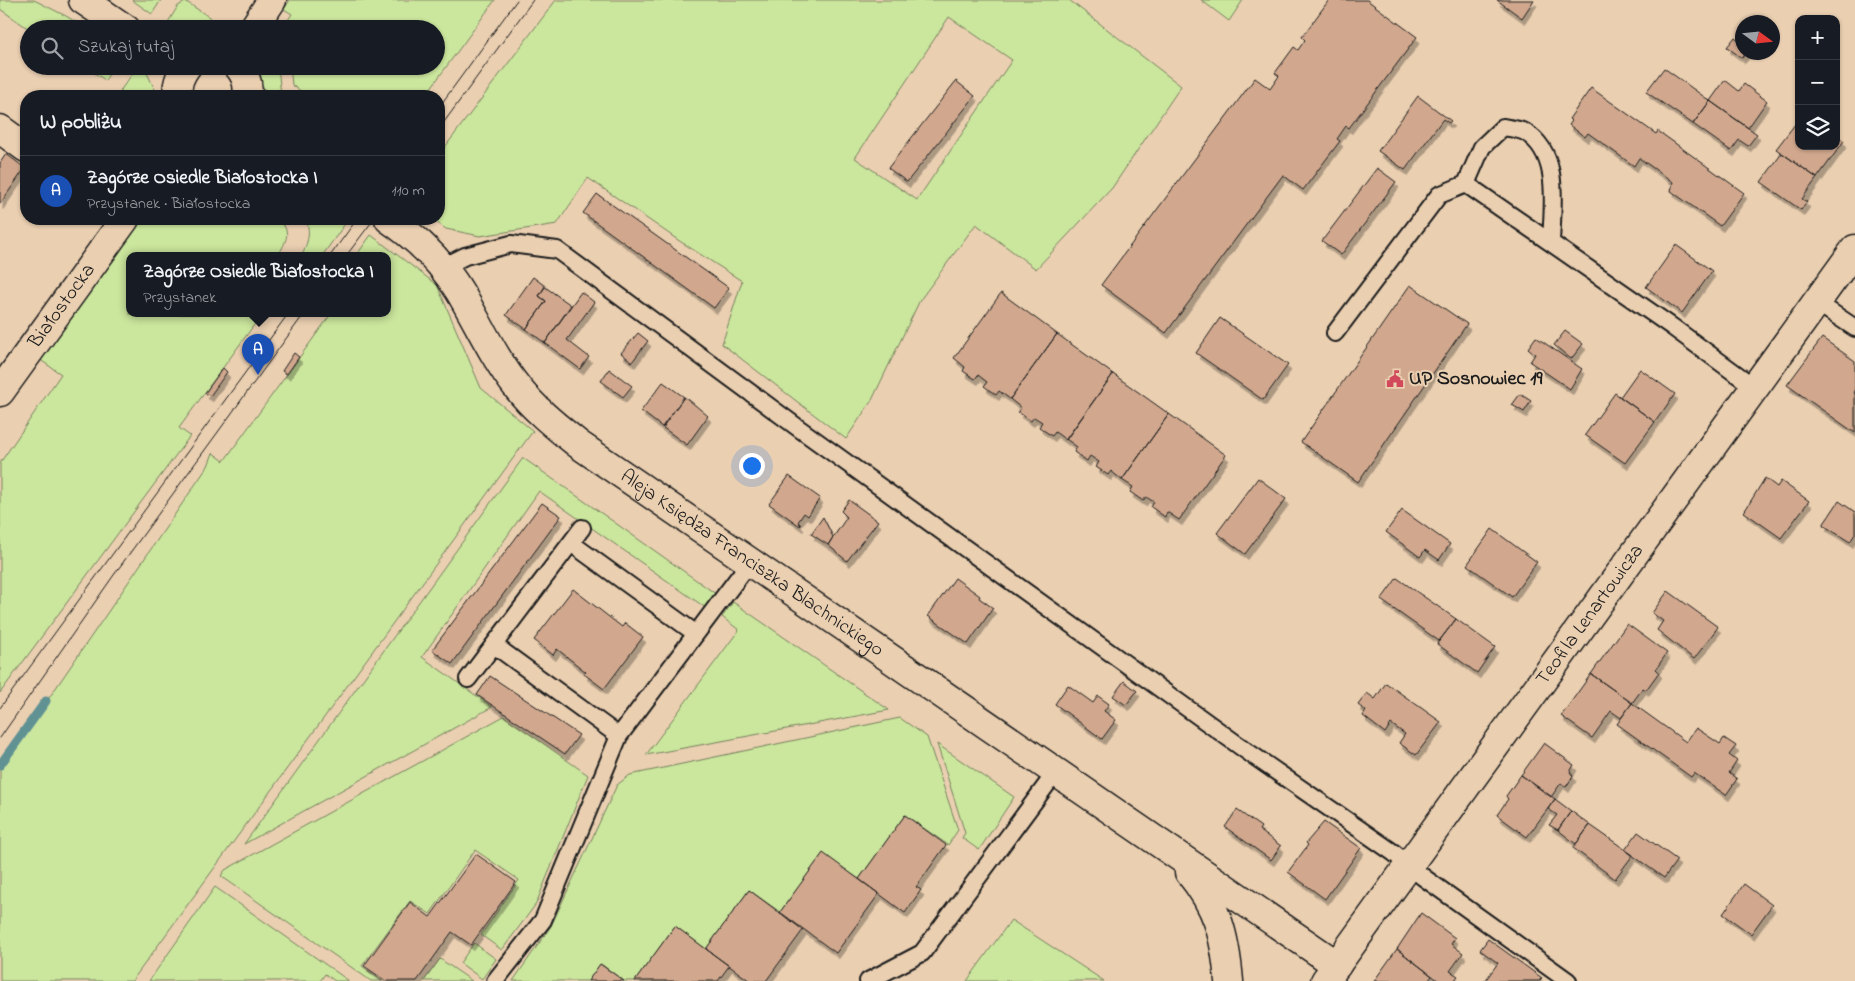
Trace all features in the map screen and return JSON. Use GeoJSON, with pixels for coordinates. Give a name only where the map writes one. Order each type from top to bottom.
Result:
{"type":"FeatureCollection","features":[{"type":"Feature","properties":{"kind":"street"},"geometry":{"type":"LineString","coordinates":[[82,0],[112,20]]}},
{"type":"Feature","properties":{"kind":"street"},"geometry":{"type":"LineString","coordinates":[[259,20],[272,0]]}},
{"type":"Feature","properties":{"kind":"street"},"geometry":{"type":"LineString","coordinates":[[177,90],[181,75]]}},
{"type":"Feature","properties":{"kind":"street"},"geometry":{"type":"LineString","coordinates":[[244,75],[248,90]]}},
{"type":"Feature","properties":{"kind":"street"},"geometry":{"type":"LineString","coordinates":[[0,129],[20,144]]}},
{"type":"Feature","properties":{"kind":"street","name":"Białostocka"},"geometry":{"type":"LineString","coordinates":[[0,392],[120,225]]}},
{"type":"Feature","properties":{"kind":"street","name":"Aleja Księdza Franciszka Blachnickiego"},"geometry":{"type":"LineString","coordinates":[[397,225],[426,249],[443,267],[460,292],[504,370],[517,388],[554,424],[592,454],[1170,851],[1331,973]]}},
{"type":"Feature","properties":{"kind":"street","name":"Teofila Lenartowicza"},"geometry":{"type":"LineString","coordinates":[[1331,973],[1855,249]]}},
{"type":"Feature","properties":{"kind":"street","name":"Aleja Księdza Franciszka Blachnickiego"},"geometry":{"type":"LineString","coordinates":[[1170,851],[1202,887],[1212,904],[1223,935],[1228,981]]}},
{"type":"Feature","properties":{"kind":"lane"},"geometry":{"type":"LineString","coordinates":[[1335,333],[1439,195],[1466,184],[1482,147],[1503,127],[1525,132],[1543,148],[1552,178],[1551,243]]}},
{"type":"Feature","properties":{"kind":"lane"},"geometry":{"type":"LineString","coordinates":[[1466,184],[1671,326],[1754,387]]}},
{"type":"Feature","properties":{"kind":"lane"},"geometry":{"type":"LineString","coordinates":[[443,267],[465,256],[511,244],[557,250],[798,427],[1248,752],[1410,865],[1423,877],[1568,981]]}},
{"type":"Feature","properties":{"kind":"lane"},"geometry":{"type":"LineString","coordinates":[[1816,302],[1855,328]]}},
{"type":"Feature","properties":{"kind":"lane"},"geometry":{"type":"LineString","coordinates":[[468,679],[582,528]]}},
{"type":"Feature","properties":{"kind":"lane"},"geometry":{"type":"LineString","coordinates":[[571,543],[695,633]]}},
{"type":"Feature","properties":{"kind":"lane"},"geometry":{"type":"LineString","coordinates":[[495,981],[543,920],[619,736],[750,562]]}},
{"type":"Feature","properties":{"kind":"lane"},"geometry":{"type":"LineString","coordinates":[[494,645],[619,736]]}},
{"type":"Feature","properties":{"kind":"lane"},"geometry":{"type":"LineString","coordinates":[[868,981],[922,953],[1056,772]]}},
{"type":"Feature","properties":{"kind":"green space"},"geometry":{"type":"Polygon","coordinates":[[[0,0],[34,0],[72,20],[20,20],[20,23],[0,9],[0,0]]]}},
{"type":"Feature","properties":{"kind":"green space"},"geometry":{"type":"Polygon","coordinates":[[[132,0],[161,0],[152,14],[132,0]]]}},
{"type":"Feature","properties":{"kind":"green space"},"geometry":{"type":"Polygon","coordinates":[[[290,0],[495,0],[445,69],[445,20],[288,20],[292,14],[284,9],[290,0]]]}},
{"type":"Feature","properties":{"kind":"green space"},"geometry":{"type":"Polygon","coordinates":[[[556,0],[1069,0],[1181,86],[1112,188],[1036,269],[976,224],[920,300],[872,400],[846,439],[722,344],[742,281],[678,240],[588,178],[557,224],[480,236],[446,229],[440,225],[445,225],[445,147],[556,0]],[[949,17],[855,158],[917,200],[1012,60],[949,17]]]}},
{"type":"Feature","properties":{"kind":"green space"},"geometry":{"type":"Polygon","coordinates":[[[1201,0],[1243,0],[1229,21],[1201,0]]]}},
{"type":"Feature","properties":{"kind":"green space"},"geometry":{"type":"Polygon","coordinates":[[[185,2],[188,3],[214,20],[169,20],[178,6],[185,2]]]}},
{"type":"Feature","properties":{"kind":"green space"},"geometry":{"type":"Polygon","coordinates":[[[98,75],[109,75],[105,80],[98,75]]]}},
{"type":"Feature","properties":{"kind":"green space"},"geometry":{"type":"Polygon","coordinates":[[[132,75],[148,75],[155,90],[121,90],[132,75]]]}},
{"type":"Feature","properties":{"kind":"green space"},"geometry":{"type":"Polygon","coordinates":[[[260,75],[279,75],[280,90],[265,90],[260,75]]]}},
{"type":"Feature","properties":{"kind":"green space"},"geometry":{"type":"Polygon","coordinates":[[[291,75],[440,75],[429,90],[299,90],[292,85],[291,75]]]}},
{"type":"Feature","properties":{"kind":"green space"},"geometry":{"type":"Polygon","coordinates":[[[137,225],[283,225],[285,228],[287,236],[280,252],[126,252],[126,317],[260,317],[179,428],[190,436],[0,693],[0,463],[61,374],[39,359],[137,225]]]}},
{"type":"Feature","properties":{"kind":"green space"},"geometry":{"type":"Polygon","coordinates":[[[307,225],[344,225],[325,252],[303,252],[307,242],[307,225]]]}},
{"type":"Feature","properties":{"kind":"green space"},"geometry":{"type":"Polygon","coordinates":[[[371,235],[437,285],[481,388],[533,431],[132,981],[0,981],[0,764],[51,695],[208,466],[213,453],[224,461],[329,317],[391,317],[391,252],[359,252],[371,235]]]}},
{"type":"Feature","properties":{"kind":"green space"},"geometry":{"type":"Polygon","coordinates":[[[523,458],[716,594],[706,608],[539,491],[422,657],[492,707],[244,844],[523,458]]]}},
{"type":"Feature","properties":{"kind":"green space"},"geometry":{"type":"Polygon","coordinates":[[[733,602],[889,710],[646,755],[739,630],[722,617],[733,602]]]}},
{"type":"Feature","properties":{"kind":"green space"},"geometry":{"type":"Polygon","coordinates":[[[504,716],[588,775],[536,904],[502,950],[481,935],[519,880],[475,850],[430,914],[410,901],[362,966],[382,981],[371,981],[221,876],[225,870],[504,716]]]}},
{"type":"Feature","properties":{"kind":"green space"},"geometry":{"type":"Polygon","coordinates":[[[900,718],[927,737],[958,830],[948,845],[905,815],[859,879],[823,854],[780,912],[749,890],[706,949],[675,926],[635,981],[624,981],[601,964],[588,981],[513,981],[551,926],[617,785],[630,775],[900,718]]]}},
{"type":"Feature","properties":{"kind":"green space"},"geometry":{"type":"Polygon","coordinates":[[[937,744],[1014,797],[979,850],[962,838],[965,833],[937,744]]]}},
{"type":"Feature","properties":{"kind":"green space"},"geometry":{"type":"Polygon","coordinates":[[[215,887],[349,981],[335,981],[325,974],[320,981],[149,981],[215,887]]]}},
{"type":"Feature","properties":{"kind":"green space"},"geometry":{"type":"Polygon","coordinates":[[[1011,920],[1104,981],[967,981],[1011,920]]]}},
{"type":"Feature","properties":{"kind":"green space"},"geometry":{"type":"Polygon","coordinates":[[[474,943],[496,959],[482,979],[460,963],[474,943]]]}},
{"type":"Feature","properties":{"kind":"green space"},"geometry":{"type":"Polygon","coordinates":[[[440,959],[472,981],[424,981],[440,959]]]}},
{"type":"Feature","properties":{"kind":"building"},"geometry":{"type":"Polygon","coordinates":[[[1329,0],[1367,0],[1417,37],[1349,128],[1346,126],[1337,139],[1340,141],[1303,190],[1283,175],[1166,333],[1101,285],[1255,78],[1270,89],[1279,76],[1275,73],[1294,47],[1298,50],[1305,40],[1302,37],[1329,0]]]}},
{"type":"Feature","properties":{"kind":"building"},"geometry":{"type":"Polygon","coordinates":[[[1497,0],[1534,0],[1522,18],[1497,0]]]}},
{"type":"Feature","properties":{"kind":"building"},"geometry":{"type":"Polygon","coordinates":[[[1735,37],[1735,53],[1727,47],[1735,37]]]}},
{"type":"Feature","properties":{"kind":"building"},"geometry":{"type":"Polygon","coordinates":[[[1664,68],[1710,101],[1693,124],[1646,92],[1664,68]]]}},
{"type":"Feature","properties":{"kind":"building"},"geometry":{"type":"Polygon","coordinates":[[[1725,80],[1739,91],[1744,84],[1767,101],[1748,128],[1710,101],[1725,80]]]}},
{"type":"Feature","properties":{"kind":"building"},"geometry":{"type":"Polygon","coordinates":[[[956,81],[975,96],[907,182],[888,168],[956,81]]]}},
{"type":"Feature","properties":{"kind":"building"},"geometry":{"type":"Polygon","coordinates":[[[1591,88],[1656,134],[1658,131],[1744,193],[1720,226],[1671,191],[1673,182],[1639,158],[1634,166],[1588,133],[1585,137],[1569,125],[1572,121],[1569,119],[1591,88]]]}},
{"type":"Feature","properties":{"kind":"building"},"geometry":{"type":"Polygon","coordinates":[[[1418,96],[1451,121],[1449,123],[1443,119],[1405,170],[1378,151],[1418,96]]]}},
{"type":"Feature","properties":{"kind":"building"},"geometry":{"type":"Polygon","coordinates":[[[1710,101],[1757,134],[1748,146],[1739,140],[1731,151],[1693,124],[1710,101]]]}},
{"type":"Feature","properties":{"kind":"building"},"geometry":{"type":"Polygon","coordinates":[[[1795,124],[1795,150],[1837,150],[1817,178],[1776,149],[1795,124]]]}},
{"type":"Feature","properties":{"kind":"building"},"geometry":{"type":"Polygon","coordinates":[[[1840,138],[1844,141],[1840,146],[1840,138]]]}},
{"type":"Feature","properties":{"kind":"building"},"geometry":{"type":"Polygon","coordinates":[[[1782,153],[1817,178],[1802,199],[1807,202],[1801,210],[1761,182],[1782,153]]]}},
{"type":"Feature","properties":{"kind":"building"},"geometry":{"type":"Polygon","coordinates":[[[6,154],[20,164],[20,175],[0,204],[0,163],[6,154]]]}},
{"type":"Feature","properties":{"kind":"building"},"geometry":{"type":"Polygon","coordinates":[[[1377,168],[1396,182],[1341,255],[1322,241],[1377,168]]]}},
{"type":"Feature","properties":{"kind":"building"},"geometry":{"type":"Polygon","coordinates":[[[597,194],[729,288],[714,308],[583,213],[597,194]]]}},
{"type":"Feature","properties":{"kind":"building"},"geometry":{"type":"Polygon","coordinates":[[[1676,245],[1712,271],[1682,313],[1646,287],[1676,245]]]}},
{"type":"Feature","properties":{"kind":"building"},"geometry":{"type":"Polygon","coordinates":[[[533,277],[545,286],[539,296],[546,301],[526,329],[506,315],[533,277]]]}},
{"type":"Feature","properties":{"kind":"building"},"geometry":{"type":"Polygon","coordinates":[[[1410,285],[1467,324],[1358,482],[1301,442],[1410,285]]]}},
{"type":"Feature","properties":{"kind":"building"},"geometry":{"type":"Polygon","coordinates":[[[545,287],[571,305],[545,343],[526,329],[546,301],[539,296],[545,287]]]}},
{"type":"Feature","properties":{"kind":"building"},"geometry":{"type":"Polygon","coordinates":[[[581,292],[594,302],[567,340],[589,357],[580,369],[545,343],[581,292]]]}},
{"type":"Feature","properties":{"kind":"building"},"geometry":{"type":"Polygon","coordinates":[[[1001,293],[1057,334],[1010,399],[999,391],[996,395],[984,386],[987,382],[978,375],[975,379],[963,371],[965,367],[954,358],[1001,293]]]}},
{"type":"Feature","properties":{"kind":"building"},"geometry":{"type":"Polygon","coordinates":[[[1220,318],[1288,365],[1263,400],[1196,353],[1220,318]]]}},
{"type":"Feature","properties":{"kind":"building"},"geometry":{"type":"Polygon","coordinates":[[[1565,331],[1583,344],[1571,359],[1554,345],[1565,331]]]}},
{"type":"Feature","properties":{"kind":"building"},"geometry":{"type":"Polygon","coordinates":[[[638,333],[648,341],[632,362],[621,353],[638,333]]]}},
{"type":"Feature","properties":{"kind":"building"},"geometry":{"type":"Polygon","coordinates":[[[1057,334],[1113,374],[1066,440],[1055,432],[1052,436],[1039,427],[1042,422],[1034,417],[1031,421],[1018,412],[1021,408],[1010,399],[1057,334]]]}},
{"type":"Feature","properties":{"kind":"building"},"geometry":{"type":"Polygon","coordinates":[[[1536,337],[1582,369],[1570,389],[1530,362],[1535,354],[1528,348],[1536,337]]]}},
{"type":"Feature","properties":{"kind":"building"},"geometry":{"type":"Polygon","coordinates":[[[1822,338],[1855,361],[1855,433],[1787,385],[1822,338]]]}},
{"type":"Feature","properties":{"kind":"building"},"geometry":{"type":"Polygon","coordinates":[[[294,353],[299,357],[287,374],[282,371],[294,353]]]}},
{"type":"Feature","properties":{"kind":"building"},"geometry":{"type":"Polygon","coordinates":[[[223,368],[227,372],[210,396],[205,393],[223,368]]]}},
{"type":"Feature","properties":{"kind":"building"},"geometry":{"type":"Polygon","coordinates":[[[609,369],[632,386],[623,397],[601,381],[609,369]]]}},
{"type":"Feature","properties":{"kind":"building"},"geometry":{"type":"Polygon","coordinates":[[[1640,369],[1675,394],[1655,422],[1620,397],[1640,369]]]}},
{"type":"Feature","properties":{"kind":"building"},"geometry":{"type":"Polygon","coordinates":[[[1113,374],[1169,414],[1122,480],[1111,471],[1108,475],[1096,467],[1099,462],[1090,456],[1087,461],[1074,452],[1077,447],[1066,439],[1113,374]]]}},
{"type":"Feature","properties":{"kind":"building"},"geometry":{"type":"Polygon","coordinates":[[[663,382],[684,397],[662,427],[641,411],[663,382]]]}},
{"type":"Feature","properties":{"kind":"building"},"geometry":{"type":"Polygon","coordinates":[[[1615,393],[1655,422],[1625,463],[1585,435],[1615,393]]]}},
{"type":"Feature","properties":{"kind":"building"},"geometry":{"type":"Polygon","coordinates":[[[1520,394],[1531,401],[1524,412],[1512,405],[1520,394]]]}},
{"type":"Feature","properties":{"kind":"building"},"geometry":{"type":"Polygon","coordinates":[[[684,397],[708,416],[687,445],[662,427],[665,426],[684,397]]]}},
{"type":"Feature","properties":{"kind":"building"},"geometry":{"type":"Polygon","coordinates":[[[1169,414],[1226,455],[1179,520],[1167,512],[1165,517],[1151,507],[1154,502],[1146,497],[1143,501],[1130,492],[1133,487],[1122,480],[1169,414]]]}},
{"type":"Feature","properties":{"kind":"building"},"geometry":{"type":"Polygon","coordinates":[[[789,476],[820,498],[808,516],[804,513],[798,522],[800,526],[769,504],[789,476]]]}},
{"type":"Feature","properties":{"kind":"building"},"geometry":{"type":"Polygon","coordinates":[[[1258,478],[1286,499],[1245,554],[1217,533],[1258,478]]]}},
{"type":"Feature","properties":{"kind":"building"},"geometry":{"type":"Polygon","coordinates":[[[1765,478],[1777,487],[1781,481],[1809,501],[1781,538],[1744,512],[1765,478]]]}},
{"type":"Feature","properties":{"kind":"building"},"geometry":{"type":"Polygon","coordinates":[[[849,500],[878,521],[847,561],[828,545],[847,517],[841,511],[849,500]]]}},
{"type":"Feature","properties":{"kind":"building"},"geometry":{"type":"Polygon","coordinates":[[[1839,501],[1855,512],[1855,534],[1850,542],[1823,525],[1839,501]]]}},
{"type":"Feature","properties":{"kind":"building"},"geometry":{"type":"Polygon","coordinates":[[[542,503],[561,516],[452,664],[432,650],[542,503]]]}},
{"type":"Feature","properties":{"kind":"building"},"geometry":{"type":"Polygon","coordinates":[[[1402,510],[1450,544],[1439,560],[1425,550],[1420,557],[1386,532],[1402,510]]]}},
{"type":"Feature","properties":{"kind":"building"},"geometry":{"type":"Polygon","coordinates":[[[823,517],[833,537],[828,545],[811,534],[823,517]]]}},
{"type":"Feature","properties":{"kind":"building"},"geometry":{"type":"Polygon","coordinates":[[[1492,529],[1537,562],[1512,597],[1467,565],[1492,529]]]}},
{"type":"Feature","properties":{"kind":"building"},"geometry":{"type":"Polygon","coordinates":[[[955,578],[993,608],[968,644],[928,616],[955,578]]]}},
{"type":"Feature","properties":{"kind":"building"},"geometry":{"type":"Polygon","coordinates":[[[1397,578],[1456,619],[1439,641],[1381,600],[1397,578]]]}},
{"type":"Feature","properties":{"kind":"building"},"geometry":{"type":"Polygon","coordinates":[[[573,589],[622,627],[625,623],[643,637],[604,689],[584,674],[586,672],[557,649],[553,655],[534,640],[573,589]]]}},
{"type":"Feature","properties":{"kind":"building"},"geometry":{"type":"Polygon","coordinates":[[[1668,591],[1718,627],[1694,659],[1657,630],[1663,621],[1652,613],[1668,591]]]}},
{"type":"Feature","properties":{"kind":"building"},"geometry":{"type":"Polygon","coordinates":[[[1456,619],[1495,647],[1477,673],[1437,644],[1456,619]]]}},
{"type":"Feature","properties":{"kind":"building"},"geometry":{"type":"Polygon","coordinates":[[[1627,624],[1667,653],[1656,669],[1659,672],[1646,690],[1643,688],[1632,703],[1591,674],[1627,624]]]}},
{"type":"Feature","properties":{"kind":"building"},"geometry":{"type":"Polygon","coordinates":[[[1591,674],[1632,703],[1621,718],[1611,711],[1592,738],[1561,716],[1591,674]]]}},
{"type":"Feature","properties":{"kind":"building"},"geometry":{"type":"Polygon","coordinates":[[[490,676],[579,735],[565,754],[477,695],[490,676]]]}},
{"type":"Feature","properties":{"kind":"building"},"geometry":{"type":"Polygon","coordinates":[[[1124,681],[1137,691],[1126,705],[1113,696],[1124,681]]]}},
{"type":"Feature","properties":{"kind":"building"},"geometry":{"type":"Polygon","coordinates":[[[1386,683],[1441,722],[1416,755],[1399,743],[1405,734],[1391,724],[1385,733],[1363,716],[1366,711],[1358,705],[1367,693],[1375,699],[1386,683]]]}},
{"type":"Feature","properties":{"kind":"building"},"geometry":{"type":"Polygon","coordinates":[[[1068,685],[1093,703],[1098,696],[1109,704],[1104,711],[1116,720],[1102,739],[1055,704],[1068,685]]]}},
{"type":"Feature","properties":{"kind":"building"},"geometry":{"type":"Polygon","coordinates":[[[1632,703],[1686,742],[1696,728],[1720,744],[1724,738],[1736,746],[1729,755],[1737,761],[1729,773],[1737,779],[1726,795],[1694,773],[1691,777],[1617,724],[1632,703]]]}},
{"type":"Feature","properties":{"kind":"building"},"geometry":{"type":"Polygon","coordinates":[[[1544,743],[1574,765],[1570,772],[1573,776],[1566,787],[1561,783],[1551,797],[1521,775],[1544,743]]]}},
{"type":"Feature","properties":{"kind":"building"},"geometry":{"type":"Polygon","coordinates":[[[1521,775],[1555,799],[1527,837],[1497,815],[1508,799],[1506,796],[1521,775]]]}},
{"type":"Feature","properties":{"kind":"building"},"geometry":{"type":"Polygon","coordinates":[[[1555,799],[1571,811],[1558,830],[1549,825],[1557,815],[1548,809],[1555,799]]]}},
{"type":"Feature","properties":{"kind":"building"},"geometry":{"type":"Polygon","coordinates":[[[1237,810],[1261,827],[1259,830],[1281,846],[1271,860],[1225,827],[1237,810]]]}},
{"type":"Feature","properties":{"kind":"building"},"geometry":{"type":"Polygon","coordinates":[[[1571,811],[1590,825],[1576,844],[1558,830],[1571,811]]]}},
{"type":"Feature","properties":{"kind":"building"},"geometry":{"type":"Polygon","coordinates":[[[905,815],[946,845],[916,887],[921,890],[905,913],[859,879],[905,815]]]}},
{"type":"Feature","properties":{"kind":"building"},"geometry":{"type":"Polygon","coordinates":[[[1324,822],[1361,848],[1325,899],[1288,872],[1308,845],[1306,843],[1324,822]]]}},
{"type":"Feature","properties":{"kind":"building"},"geometry":{"type":"Polygon","coordinates":[[[1590,825],[1633,855],[1615,879],[1573,848],[1590,825]]]}},
{"type":"Feature","properties":{"kind":"building"},"geometry":{"type":"Polygon","coordinates":[[[1638,832],[1677,860],[1664,878],[1625,850],[1638,832]]]}},
{"type":"Feature","properties":{"kind":"building"},"geometry":{"type":"Polygon","coordinates":[[[823,853],[879,894],[836,953],[780,912],[823,853]]]}},
{"type":"Feature","properties":{"kind":"building"},"geometry":{"type":"Polygon","coordinates":[[[476,854],[516,882],[471,945],[452,932],[417,981],[386,981],[364,966],[410,902],[430,917],[476,854]]]}},
{"type":"Feature","properties":{"kind":"building"},"geometry":{"type":"Polygon","coordinates":[[[1744,884],[1772,905],[1751,934],[1723,914],[1744,884]]]}},
{"type":"Feature","properties":{"kind":"building"},"geometry":{"type":"Polygon","coordinates":[[[749,890],[803,930],[766,981],[750,981],[706,949],[749,890]]]}},
{"type":"Feature","properties":{"kind":"building"},"geometry":{"type":"Polygon","coordinates":[[[1421,913],[1455,938],[1451,944],[1463,953],[1450,971],[1458,976],[1454,981],[1439,981],[1397,949],[1421,913]]]}},
{"type":"Feature","properties":{"kind":"building"},"geometry":{"type":"Polygon","coordinates":[[[675,926],[729,966],[718,981],[635,981],[675,926]]]}},
{"type":"Feature","properties":{"kind":"building"},"geometry":{"type":"Polygon","coordinates":[[[1488,939],[1542,978],[1539,981],[1485,981],[1498,963],[1480,950],[1488,939]]]}},
{"type":"Feature","properties":{"kind":"building"},"geometry":{"type":"Polygon","coordinates":[[[1397,949],[1432,976],[1428,981],[1374,981],[1397,949]]]}},
{"type":"Feature","properties":{"kind":"building"},"geometry":{"type":"Polygon","coordinates":[[[600,964],[624,981],[588,981],[600,964]]]}},
{"type":"Feature","properties":{"kind":"waterway"},"geometry":{"type":"LineString","coordinates":[[0,765],[46,701]]}},
{"type":"Feature","properties":{"kind":"tram line"},"geometry":{"type":"LineString","coordinates":[[445,99],[517,0]]}},
{"type":"Feature","properties":{"kind":"tram line"},"geometry":{"type":"LineString","coordinates":[[445,121],[533,0]]}},
{"type":"Feature","properties":{"kind":"tram line"},"geometry":{"type":"LineString","coordinates":[[333,252],[353,225]]}},
{"type":"Feature","properties":{"kind":"tram line"},"geometry":{"type":"LineString","coordinates":[[349,252],[369,225]]}},
{"type":"Feature","properties":{"kind":"tram line"},"geometry":{"type":"LineString","coordinates":[[0,708],[286,317]]}},
{"type":"Feature","properties":{"kind":"tram line"},"geometry":{"type":"LineString","coordinates":[[0,738],[116,572],[302,317]]}},
{"type":"Feature","properties":{"kind":"place","name":"Zagórze Osiedle Białostocka I"},"geometry":{"type":"Point","coordinates":[258,375]}},
{"type":"Feature","properties":{"kind":"place","name":"UP Sosnowiec 19"},"geometry":{"type":"Point","coordinates":[1395,379]}}]}
